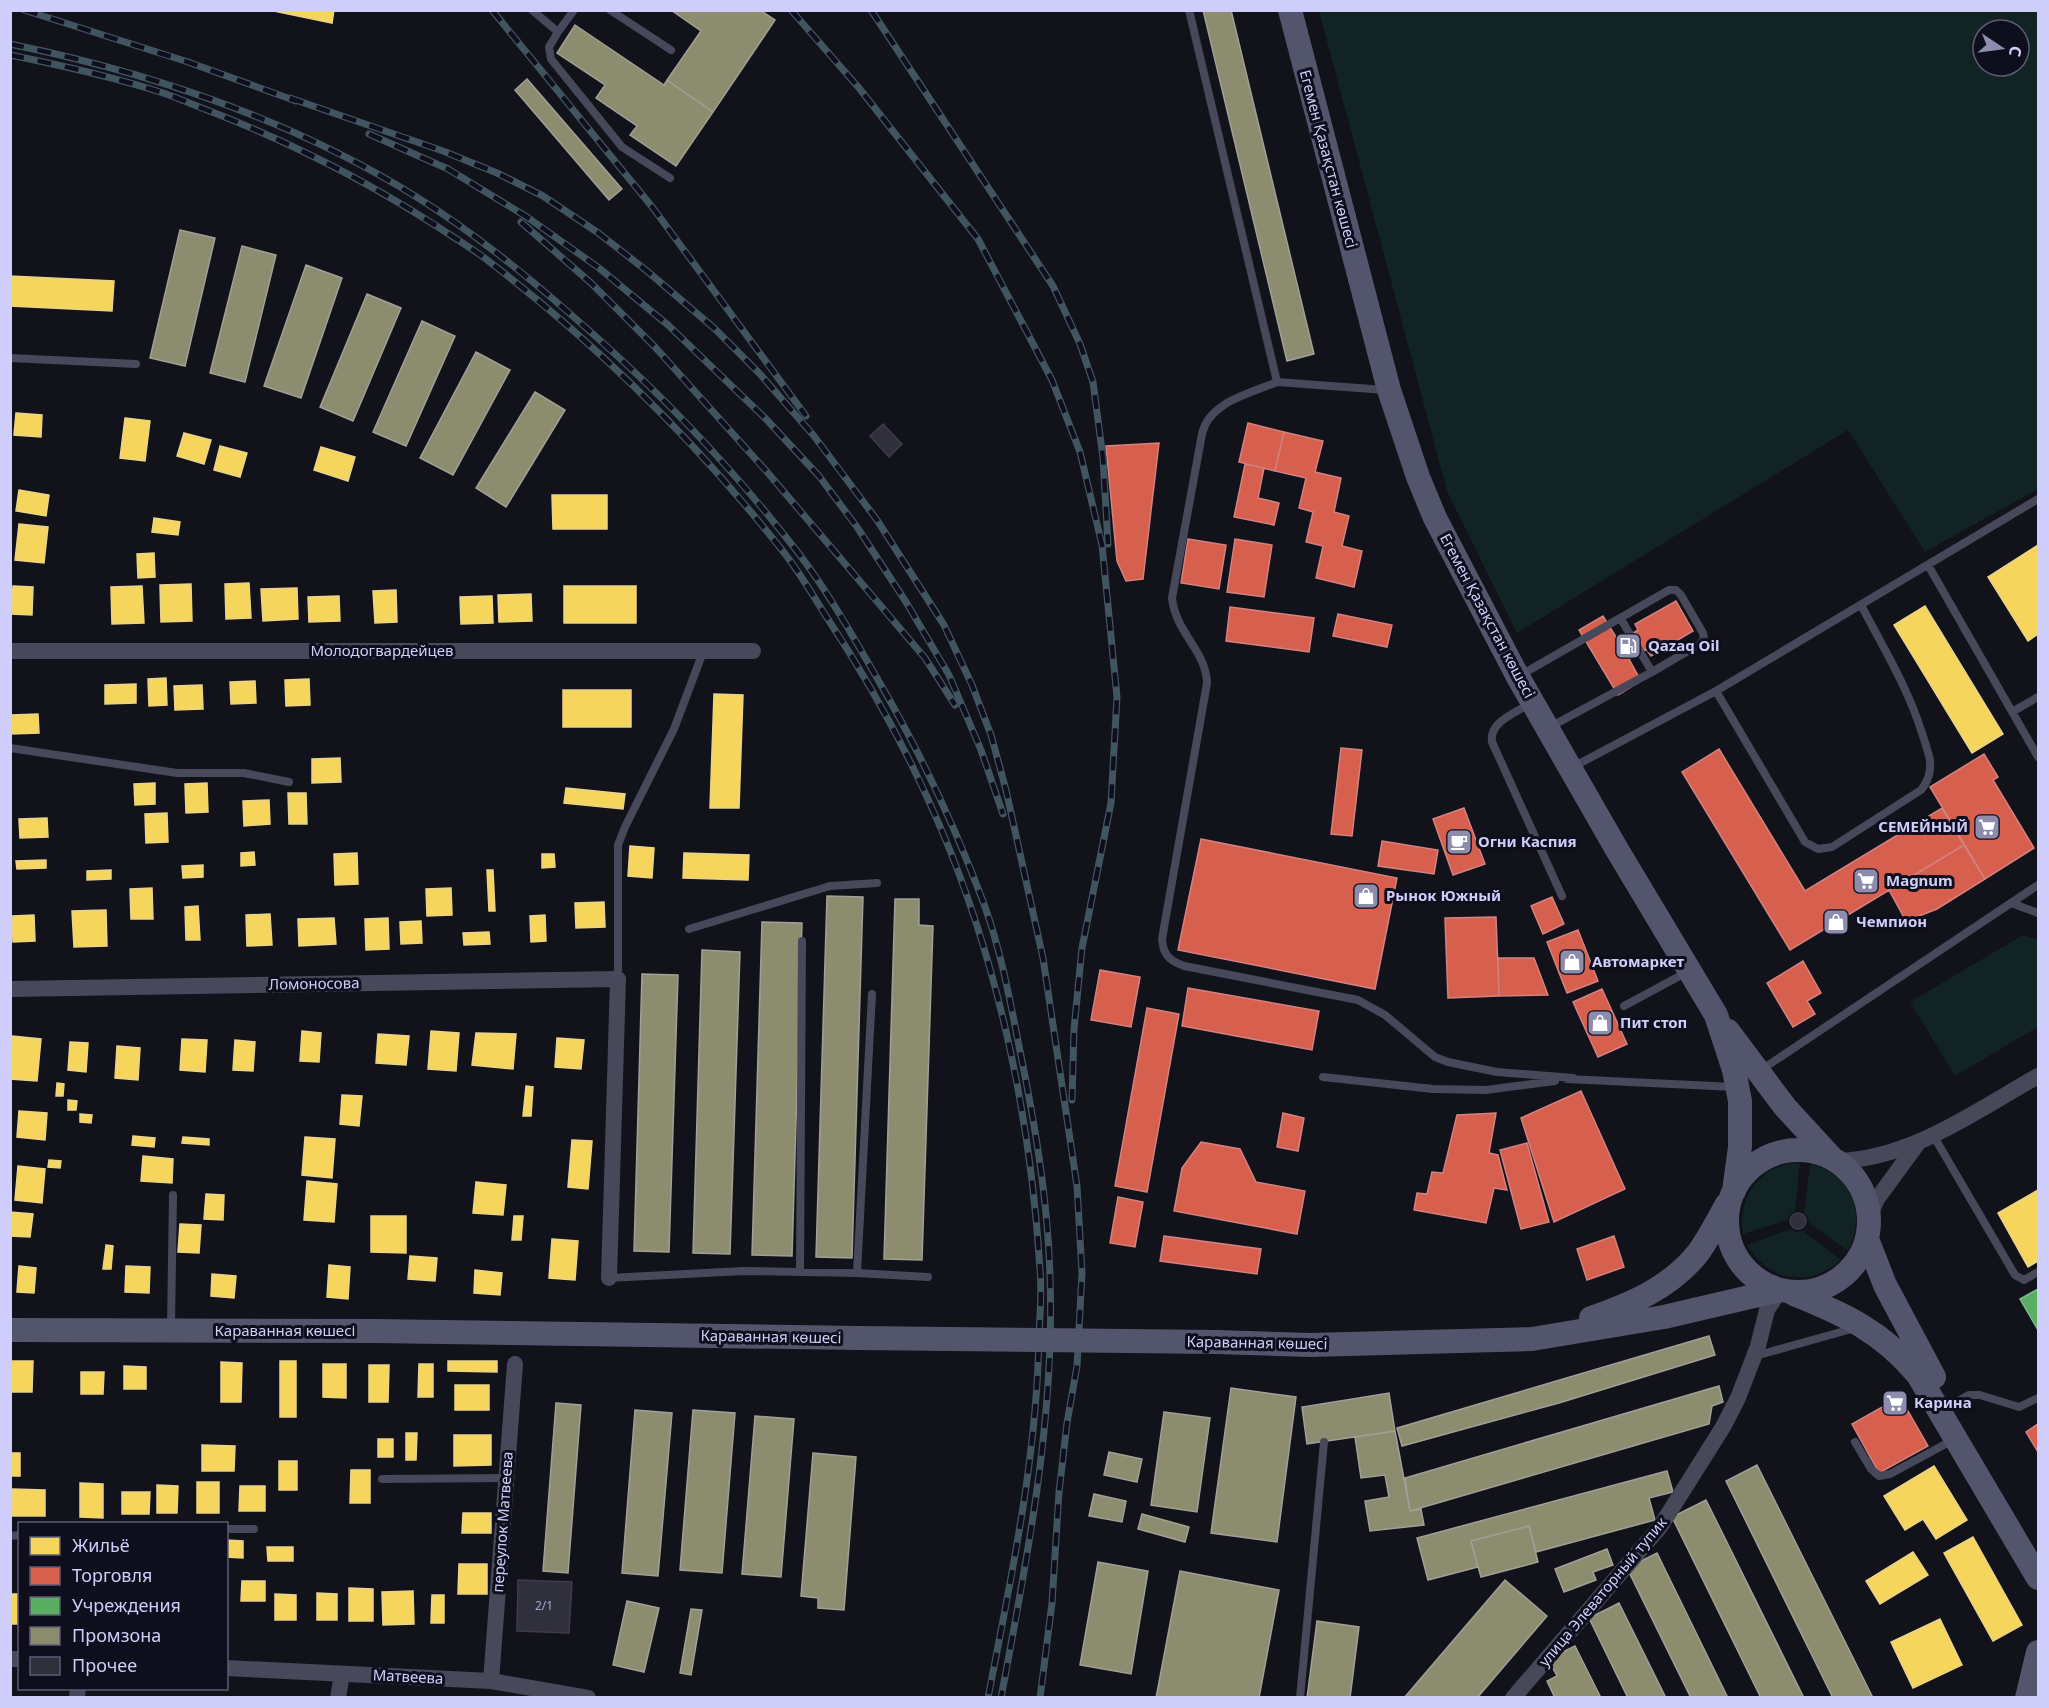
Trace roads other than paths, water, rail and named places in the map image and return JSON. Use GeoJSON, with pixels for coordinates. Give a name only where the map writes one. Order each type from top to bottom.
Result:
{"type":"FeatureCollection","features":[{"type":"Feature","properties":{"kind":"main road","name":"Егемен Қазақстан көшесі"},"geometry":{"type":"LineString","coordinates":[[1290,10],[1389,390],[1418,477],[1435,518],[1532,702],[1716,1015],[1738,1087],[1741,1131],[1733,1194]]}},
{"type":"Feature","properties":{"kind":"main road"},"geometry":{"type":"LineString","coordinates":[[1716,1015],[1785,1107],[1859,1184],[1866,1200],[1868,1228],[1885,1285],[1949,1406],[2038,1558]]}},
{"type":"Feature","properties":{"kind":"main road"},"geometry":{"type":"LineString","coordinates":[[1835,1160],[1820,1153],[1791,1150],[1777,1153],[1752,1167],[1742,1178],[1733,1194],[1727,1218],[1728,1233],[1736,1254],[1771,1288],[1830,1308],[1864,1326],[1895,1349],[1912,1368],[1956,1438],[2038,1578]]}},
{"type":"Feature","properties":{"kind":"main road","name":"Караванная көшесі"},"geometry":{"type":"LineString","coordinates":[[1532,1339],[1626,1305],[1672,1279],[1699,1252],[1733,1194]]}},
{"type":"Feature","properties":{"kind":"main road"},"geometry":{"type":"LineString","coordinates":[[1771,1288],[1812,1290],[1836,1281],[1856,1263],[1868,1228]]}},
{"type":"Feature","properties":{"kind":"main road","name":"Караванная көшесі"},"geometry":{"type":"LineString","coordinates":[[10,1330],[364,1331],[1311,1345],[1532,1339],[1664,1317],[1771,1288]]}},
{"type":"Feature","properties":{"kind":"main road"},"geometry":{"type":"LineString","coordinates":[[2014,1537],[2030,1567],[2038,1598]]}},
{"type":"Feature","properties":{"kind":"main road"},"geometry":{"type":"LineString","coordinates":[[2027,1698],[2038,1658]]}},
{"type":"Feature","properties":{"kind":"street","name":"Молодогвардейцев"},"geometry":{"type":"LineString","coordinates":[[10,651],[753,651]]}},
{"type":"Feature","properties":{"kind":"street","name":"Ломоносова"},"geometry":{"type":"LineString","coordinates":[[10,989],[618,979]]}},
{"type":"Feature","properties":{"kind":"street"},"geometry":{"type":"LineString","coordinates":[[609,1278],[618,979]]}},
{"type":"Feature","properties":{"kind":"street"},"geometry":{"type":"LineString","coordinates":[[1835,1160],[1863,1160],[1925,1139],[2038,1076]]}},
{"type":"Feature","properties":{"kind":"street"},"geometry":{"type":"LineString","coordinates":[[1868,1228],[1877,1199],[1925,1139]]}},
{"type":"Feature","properties":{"kind":"street","name":"улица Элеваторный тупик"},"geometry":{"type":"LineString","coordinates":[[1513,1698],[1660,1527],[1723,1427],[1755,1357],[1770,1304],[1771,1288]]}},
{"type":"Feature","properties":{"kind":"street","name":"переулок Матвеева"},"geometry":{"type":"LineString","coordinates":[[490,1681],[515,1364]]}},
{"type":"Feature","properties":{"kind":"street","name":"Матвеева"},"geometry":{"type":"LineString","coordinates":[[228,1668],[490,1681],[529,1692],[588,1698]]}},
{"type":"Feature","properties":{"kind":"street"},"geometry":{"type":"LineString","coordinates":[[338,1698],[342,1674]]}},
{"type":"Feature","properties":{"kind":"lane"},"geometry":{"type":"LineString","coordinates":[[531,10],[558,32]]}},
{"type":"Feature","properties":{"kind":"lane"},"geometry":{"type":"LineString","coordinates":[[574,10],[549,47],[551,59],[622,147],[670,178]]}},
{"type":"Feature","properties":{"kind":"lane"},"geometry":{"type":"LineString","coordinates":[[610,10],[671,50]]}},
{"type":"Feature","properties":{"kind":"lane"},"geometry":{"type":"LineString","coordinates":[[1190,10],[1277,382]]}},
{"type":"Feature","properties":{"kind":"lane"},"geometry":{"type":"LineString","coordinates":[[10,358],[136,364]]}},
{"type":"Feature","properties":{"kind":"lane"},"geometry":{"type":"LineString","coordinates":[[1389,390],[1277,382],[1215,410],[1204,424],[1172,598],[1177,620],[1204,665],[1207,683],[1162,939],[1167,958],[1185,966],[1358,1000],[1385,1016],[1430,1052],[1448,1062],[1497,1072],[1662,1085],[1738,1087]]}},
{"type":"Feature","properties":{"kind":"lane"},"geometry":{"type":"LineString","coordinates":[[1571,768],[1716,691],[2038,499]]}},
{"type":"Feature","properties":{"kind":"lane"},"geometry":{"type":"LineString","coordinates":[[1928,565],[2038,758]]}},
{"type":"Feature","properties":{"kind":"lane"},"geometry":{"type":"LineString","coordinates":[[1518,677],[1669,590],[1676,590],[1681,595],[1703,633],[1704,639],[1700,644],[1548,728]]}},
{"type":"Feature","properties":{"kind":"lane"},"geometry":{"type":"LineString","coordinates":[[1716,691],[1804,842],[1818,849],[1832,847],[1921,790],[1927,783],[1930,767],[1930,759],[1903,684],[1861,604]]}},
{"type":"Feature","properties":{"kind":"lane"},"geometry":{"type":"LineString","coordinates":[[1621,619],[1652,672]]}},
{"type":"Feature","properties":{"kind":"lane"},"geometry":{"type":"LineString","coordinates":[[618,979],[618,846],[625,827],[674,729],[703,652]]}},
{"type":"Feature","properties":{"kind":"lane"},"geometry":{"type":"LineString","coordinates":[[2012,712],[2038,697]]}},
{"type":"Feature","properties":{"kind":"lane"},"geometry":{"type":"LineString","coordinates":[[1532,702],[1498,723],[1491,735],[1492,742],[1562,896]]}},
{"type":"Feature","properties":{"kind":"lane"},"geometry":{"type":"LineString","coordinates":[[10,748],[177,773],[244,773],[289,782]]}},
{"type":"Feature","properties":{"kind":"lane"},"geometry":{"type":"LineString","coordinates":[[689,929],[830,886],[877,883]]}},
{"type":"Feature","properties":{"kind":"lane"},"geometry":{"type":"LineString","coordinates":[[1758,1072],[2038,885]]}},
{"type":"Feature","properties":{"kind":"lane"},"geometry":{"type":"LineString","coordinates":[[2011,903],[2038,913]]}},
{"type":"Feature","properties":{"kind":"lane"},"geometry":{"type":"LineString","coordinates":[[800,1272],[802,941]]}},
{"type":"Feature","properties":{"kind":"lane"},"geometry":{"type":"LineString","coordinates":[[1624,1006],[1689,971]]}},
{"type":"Feature","properties":{"kind":"lane"},"geometry":{"type":"LineString","coordinates":[[857,1273],[872,994]]}},
{"type":"Feature","properties":{"kind":"lane"},"geometry":{"type":"LineString","coordinates":[[1323,1077],[1433,1089],[1486,1089],[1573,1078]]}},
{"type":"Feature","properties":{"kind":"lane"},"geometry":{"type":"LineString","coordinates":[[1925,1139],[2015,1275],[2024,1280],[2038,1272]]}},
{"type":"Feature","properties":{"kind":"lane"},"geometry":{"type":"LineString","coordinates":[[171,1331],[173,1195]]}},
{"type":"Feature","properties":{"kind":"lane"},"geometry":{"type":"LineString","coordinates":[[609,1278],[743,1271],[928,1276]]}},
{"type":"Feature","properties":{"kind":"lane"},"geometry":{"type":"LineString","coordinates":[[1755,1357],[1864,1326]]}},
{"type":"Feature","properties":{"kind":"lane"},"geometry":{"type":"LineString","coordinates":[[1949,1406],[1970,1395],[1980,1395],[2019,1407],[2038,1398]]}},
{"type":"Feature","properties":{"kind":"lane"},"geometry":{"type":"LineString","coordinates":[[1855,1442],[1871,1469],[1879,1476],[1890,1474],[1956,1438]]}},
{"type":"Feature","properties":{"kind":"lane"},"geometry":{"type":"LineString","coordinates":[[1299,1698],[1324,1442]]}},
{"type":"Feature","properties":{"kind":"lane"},"geometry":{"type":"LineString","coordinates":[[382,1479],[507,1478]]}},
{"type":"Feature","properties":{"kind":"lane"},"geometry":{"type":"LineString","coordinates":[[228,1529],[254,1529]]}},
{"type":"Feature","properties":{"kind":"railway"},"geometry":{"type":"LineString","coordinates":[[24,10],[185,61],[296,101]]}},
{"type":"Feature","properties":{"kind":"railway"},"geometry":{"type":"LineString","coordinates":[[492,10],[653,208],[806,416]]}},
{"type":"Feature","properties":{"kind":"railway"},"geometry":{"type":"LineString","coordinates":[[791,10],[859,88],[978,239],[1052,380],[1080,452],[1102,545],[1117,697],[1111,803],[1082,948],[1074,1029],[1072,1100]]}},
{"type":"Feature","properties":{"kind":"railway"},"geometry":{"type":"LineString","coordinates":[[871,10],[1053,286],[1080,344],[1093,382],[1103,458],[1108,544]]}},
{"type":"Feature","properties":{"kind":"railway"},"geometry":{"type":"LineString","coordinates":[[10,44],[116,69],[220,102],[320,144],[368,169],[440,212],[512,265],[558,303],[677,414],[746,489],[789,541],[825,590],[846,625],[922,761],[961,846],[984,904],[1008,989],[1039,1159],[1049,1247],[1048,1383],[1037,1489],[1001,1698]]}},
{"type":"Feature","properties":{"kind":"railway"},"geometry":{"type":"LineString","coordinates":[[10,55],[84,71],[170,95],[237,122],[296,148],[354,178],[410,210],[478,254],[570,328],[646,398],[681,434],[750,511],[788,558],[857,665],[888,719],[942,831],[981,937],[1009,1046],[1029,1158],[1041,1278],[1037,1381],[1021,1518],[988,1698]]}},
{"type":"Feature","properties":{"kind":"railway"},"geometry":{"type":"LineString","coordinates":[[290,98],[443,151],[497,173],[543,196],[597,232],[647,271],[714,328],[759,373],[814,436],[877,520],[944,625],[972,685],[991,735],[1006,790],[1043,958],[1077,1186],[1082,1273],[1077,1366],[1067,1423],[1059,1492],[1052,1603],[1040,1698]]}},
{"type":"Feature","properties":{"kind":"railway"},"geometry":{"type":"LineString","coordinates":[[369,134],[448,169],[527,217],[599,268],[668,325],[764,417],[819,476],[857,527],[906,602],[949,675],[981,750],[1003,814]]}},
{"type":"Feature","properties":{"kind":"railway"},"geometry":{"type":"LineString","coordinates":[[521,222],[591,283],[655,347],[768,473],[925,658],[955,705]]}},
{"type":"Feature","properties":{"kind":"place","name":"Qazaq Oil"},"geometry":{"type":"Point","coordinates":[1628,646]}},
{"type":"Feature","properties":{"kind":"place","name":"СЕМЕЙНЫЙ"},"geometry":{"type":"Point","coordinates":[1987,827]}},
{"type":"Feature","properties":{"kind":"place","name":"Огни Каспия"},"geometry":{"type":"Point","coordinates":[1459,842]}},
{"type":"Feature","properties":{"kind":"place","name":"Magnum"},"geometry":{"type":"Point","coordinates":[1866,881]}},
{"type":"Feature","properties":{"kind":"place","name":"Рынок Южный"},"geometry":{"type":"Point","coordinates":[1366,896]}},
{"type":"Feature","properties":{"kind":"place","name":"Чемпион"},"geometry":{"type":"Point","coordinates":[1836,922]}},
{"type":"Feature","properties":{"kind":"place","name":"Автомаркет"},"geometry":{"type":"Point","coordinates":[1572,962]}},
{"type":"Feature","properties":{"kind":"place","name":"Пит стоп"},"geometry":{"type":"Point","coordinates":[1600,1023]}},
{"type":"Feature","properties":{"kind":"place","name":"Карина"},"geometry":{"type":"Point","coordinates":[1895,1403]}}]}
